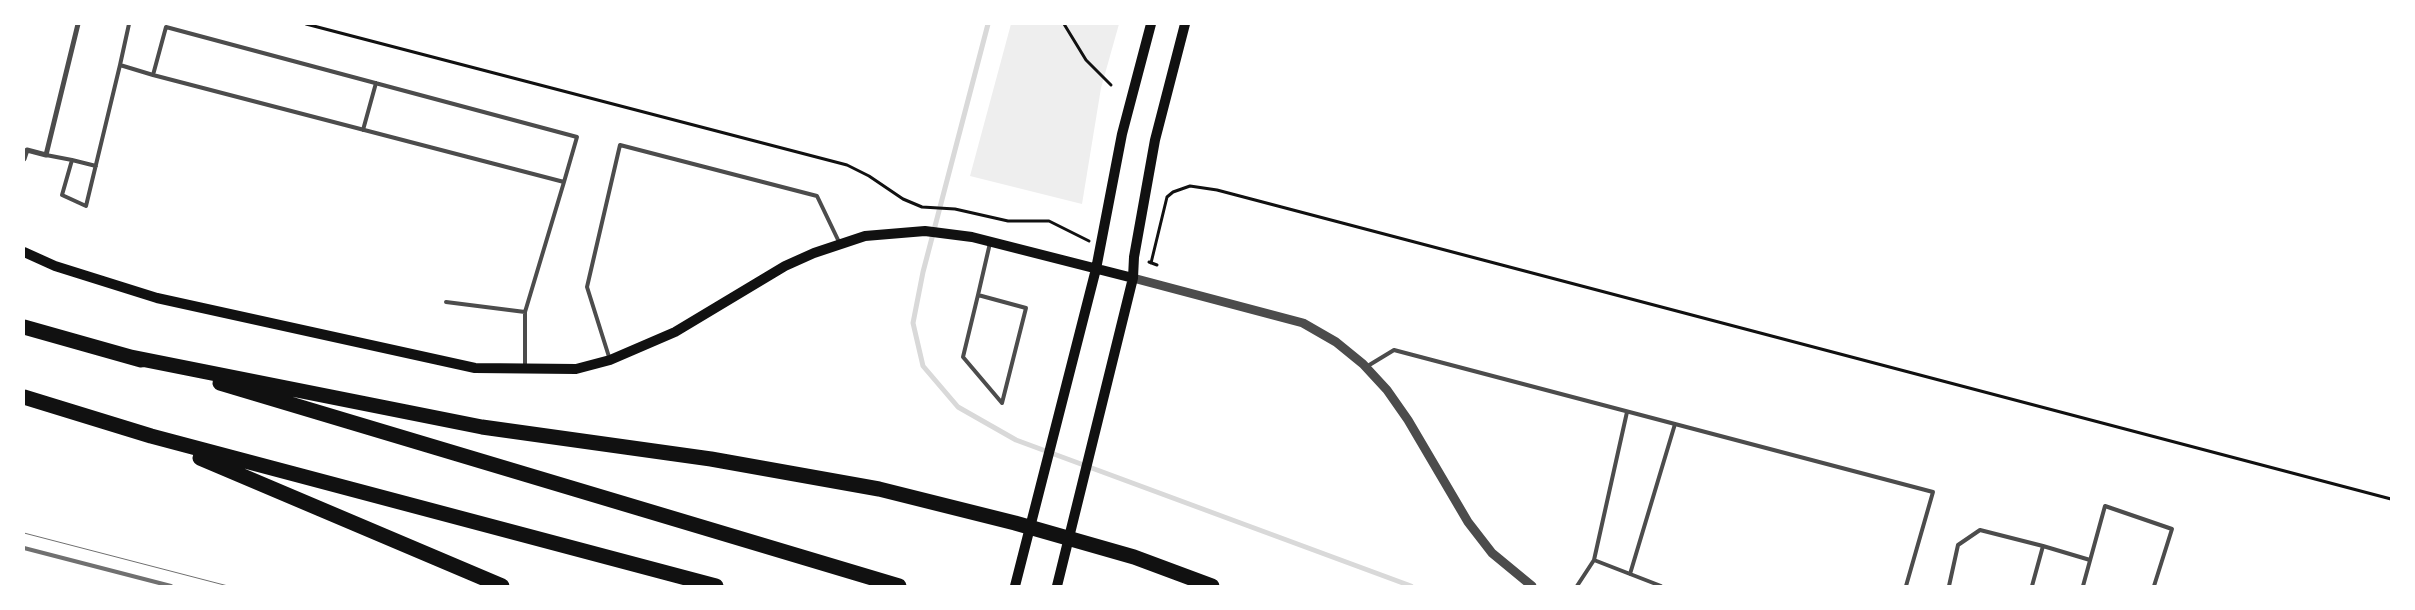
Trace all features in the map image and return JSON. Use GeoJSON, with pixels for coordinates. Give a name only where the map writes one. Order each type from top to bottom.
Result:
{"type":"FeatureCollection","features":[{"type":"Feature","properties":{"kind":"highway"},"geometry":{"type":"LineString","coordinates":[[24,327],[131,357],[899,586]]}},
{"type":"Feature","properties":{"kind":"highway"},"geometry":{"type":"LineString","coordinates":[[131,357],[482,427],[711,459],[879,489],[1070,538],[1134,557],[1212,586]]}},
{"type":"Feature","properties":{"kind":"highway"},"geometry":{"type":"LineString","coordinates":[[24,397],[151,436],[716,586]]}},
{"type":"Feature","properties":{"kind":"highway"},"geometry":{"type":"LineString","coordinates":[[151,436],[502,586]]}},
{"type":"Feature","properties":{"kind":"main road"},"geometry":{"type":"LineString","coordinates":[[1015,586],[1096,269],[1120,140],[1151,24]]}},
{"type":"Feature","properties":{"kind":"main road"},"geometry":{"type":"LineString","coordinates":[[1057,586],[1086,474],[1132,278],[1155,140],[1185,24]]}},
{"type":"Feature","properties":{"kind":"main road"},"geometry":{"type":"LineString","coordinates":[[24,252],[55,266],[157,298],[475,368],[576,369],[610,360],[675,332],[785,266],[865,236],[924,231],[955,235],[991,241],[1132,278]]}},
{"type":"Feature","properties":{"kind":"street"},"geometry":{"type":"LineString","coordinates":[[24,158],[26,150],[46,155],[78,24]]}},
{"type":"Feature","properties":{"kind":"street"},"geometry":{"type":"LineString","coordinates":[[1132,278],[1303,323],[1336,342],[1366,367],[1388,390],[1408,420],[1468,522],[1492,553],[1532,586]]}},
{"type":"Feature","properties":{"kind":"lane"},"geometry":{"type":"LineString","coordinates":[[72,160],[62,195],[86,206],[129,24]]}},
{"type":"Feature","properties":{"kind":"lane"},"geometry":{"type":"LineString","coordinates":[[153,74],[166,27],[577,137],[525,312],[525,368]]}},
{"type":"Feature","properties":{"kind":"lane"},"geometry":{"type":"LineString","coordinates":[[120,65],[564,182]]}},
{"type":"Feature","properties":{"kind":"lane"},"geometry":{"type":"LineString","coordinates":[[363,130],[376,83]]}},
{"type":"Feature","properties":{"kind":"lane"},"geometry":{"type":"LineString","coordinates":[[610,360],[587,287],[620,145],[817,196],[840,244]]}},
{"type":"Feature","properties":{"kind":"lane"},"geometry":{"type":"LineString","coordinates":[[46,155],[96,166]]}},
{"type":"Feature","properties":{"kind":"lane"},"geometry":{"type":"LineString","coordinates":[[978,295],[1026,308],[1002,403],[964,357],[978,295],[991,241]]}},
{"type":"Feature","properties":{"kind":"lane"},"geometry":{"type":"LineString","coordinates":[[446,302],[525,312]]}},
{"type":"Feature","properties":{"kind":"lane"},"geometry":{"type":"LineString","coordinates":[[1366,367],[1394,350],[1933,492],[1906,586]]}},
{"type":"Feature","properties":{"kind":"lane"},"geometry":{"type":"LineString","coordinates":[[1577,586],[1594,560],[1627,412]]}},
{"type":"Feature","properties":{"kind":"lane"},"geometry":{"type":"LineString","coordinates":[[1630,574],[1675,424]]}},
{"type":"Feature","properties":{"kind":"lane"},"geometry":{"type":"LineString","coordinates":[[2083,586],[2105,506],[2172,529],[2154,586]]}},
{"type":"Feature","properties":{"kind":"lane"},"geometry":{"type":"LineString","coordinates":[[1949,586],[1958,545],[1980,530],[2090,560]]}},
{"type":"Feature","properties":{"kind":"lane"},"geometry":{"type":"LineString","coordinates":[[2032,586],[2043,546]]}},
{"type":"Feature","properties":{"kind":"lane"},"geometry":{"type":"LineString","coordinates":[[1594,560],[1661,586]]}},
{"type":"Feature","properties":{"kind":"path"},"geometry":{"type":"LineString","coordinates":[[306,24],[847,165],[869,176],[903,199],[932,209],[956,209],[1008,221],[1049,221],[1083,239]]}},
{"type":"Feature","properties":{"kind":"path"},"geometry":{"type":"LineString","coordinates":[[1064,24],[1086,60],[1111,85]]}},
{"type":"Feature","properties":{"kind":"path"},"geometry":{"type":"LineString","coordinates":[[1151,263],[1167,197],[1172,192],[1190,186],[1217,190],[2391,499]]}},
{"type":"Feature","properties":{"kind":"shaded area"},"geometry":{"type":"Polygon","coordinates":[[[1011,24],[1119,24],[1101,88],[1082,204],[970,176],[1011,24]]]}},
{"type":"Feature","properties":{"kind":"waterway"},"geometry":{"type":"LineString","coordinates":[[988,24],[923,272],[913,323],[923,366],[958,407],[1016,440],[1411,586]]}},
{"type":"Feature","properties":{"kind":"tram line"},"geometry":{"type":"LineString","coordinates":[[24,533],[228,586]]}},
{"type":"Feature","properties":{"kind":"railway"},"geometry":{"type":"LineString","coordinates":[[24,548],[171,586]]}}]}
